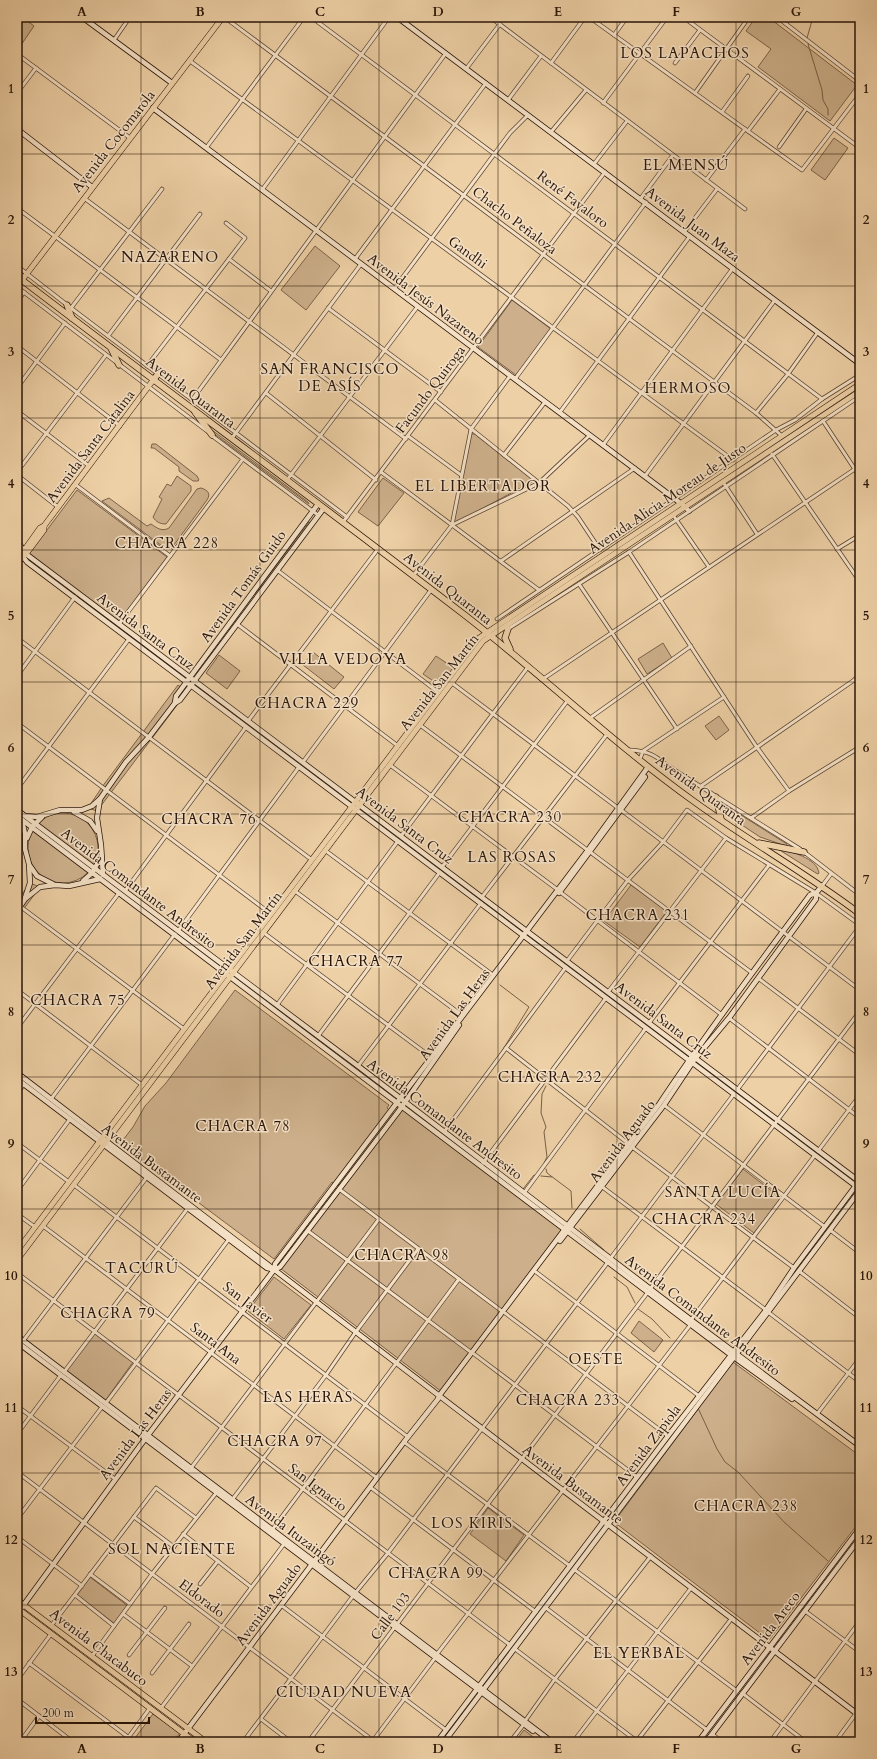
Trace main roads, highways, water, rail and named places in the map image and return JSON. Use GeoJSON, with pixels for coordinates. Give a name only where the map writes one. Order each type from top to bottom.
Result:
{"type":"FeatureCollection","features":[{"type":"Feature","properties":{"kind":"highway","name":"Avenida Quaranta"},"geometry":{"type":"LineString","coordinates":[[17,272],[20,274],[19,280],[111,347],[156,377],[191,407],[234,436],[287,480],[488,634],[649,768],[721,819],[822,886],[860,914]]}},
{"type":"Feature","properties":{"kind":"highway"},"geometry":{"type":"LineString","coordinates":[[69,307],[73,318]]}},
{"type":"Feature","properties":{"kind":"highway"},"geometry":{"type":"LineString","coordinates":[[111,347],[119,365]]}},
{"type":"Feature","properties":{"kind":"highway"},"geometry":{"type":"LineString","coordinates":[[191,407],[212,435]]}},
{"type":"Feature","properties":{"kind":"highway"},"geometry":{"type":"LineString","coordinates":[[508,629],[505,638],[513,654]]}},
{"type":"Feature","properties":{"kind":"highway"},"geometry":{"type":"LineString","coordinates":[[716,797],[721,819]]}},
{"type":"Feature","properties":{"kind":"highway"},"geometry":{"type":"LineString","coordinates":[[756,842],[804,852]]}},
{"type":"Feature","properties":{"kind":"main road"},"geometry":{"type":"LineString","coordinates":[[82,17],[172,84]]}},
{"type":"Feature","properties":{"kind":"main road","name":"Avenida Cocomarola"},"geometry":{"type":"LineString","coordinates":[[19,280],[27,273],[92,186],[224,17]]}},
{"type":"Feature","properties":{"kind":"main road","name":"Avenida Juan Maza"},"geometry":{"type":"LineString","coordinates":[[397,17],[641,198],[860,364]]}},
{"type":"Feature","properties":{"kind":"main road","name":"Avenida Jesús Nazareno"},"geometry":{"type":"LineString","coordinates":[[153,108],[685,507]]}},
{"type":"Feature","properties":{"kind":"main road"},"geometry":{"type":"LineString","coordinates":[[17,129],[92,186]]}},
{"type":"Feature","properties":{"kind":"main road","name":"Avenida Santa Catalina"},"geometry":{"type":"LineString","coordinates":[[17,564],[44,530],[44,526],[156,377]]}},
{"type":"Feature","properties":{"kind":"main road","name":"Avenida Alicia Moreau de Justo"},"geometry":{"type":"LineString","coordinates":[[488,634],[520,616],[622,542],[674,518],[685,507],[782,436],[860,384]]}},
{"type":"Feature","properties":{"kind":"main road","name":"Avenida Alicia Moreau de Justo"},"geometry":{"type":"LineString","coordinates":[[488,634],[622,542],[725,484],[860,391]]}},
{"type":"Feature","properties":{"kind":"main road","name":"Avenida Tomás Guido"},"geometry":{"type":"LineString","coordinates":[[23,818],[43,816],[54,811],[72,811],[88,808],[100,800],[126,762],[149,737],[174,703],[176,696],[186,681],[318,504]]}},
{"type":"Feature","properties":{"kind":"main road","name":"Avenida Tomás Guido"},"geometry":{"type":"LineString","coordinates":[[174,703],[180,700],[195,681],[324,508]]}},
{"type":"Feature","properties":{"kind":"main road","name":"Avenida Santa Cruz"},"geometry":{"type":"LineString","coordinates":[[17,542],[21,544],[24,554],[75,597],[354,809],[440,872],[646,1028],[736,1092],[859,1185]]}},
{"type":"Feature","properties":{"kind":"main road","name":"Avenida Santa Cruz"},"geometry":{"type":"LineString","coordinates":[[17,549],[190,677],[694,1056],[736,1092]]}},
{"type":"Feature","properties":{"kind":"main road","name":"Avenida San Martín"},"geometry":{"type":"LineString","coordinates":[[17,1251],[103,1142],[230,973],[312,860],[390,765],[488,634]]}},
{"type":"Feature","properties":{"kind":"main road","name":"Avenida San Martín"},"geometry":{"type":"LineString","coordinates":[[358,804],[398,746],[479,638],[488,634]]}},
{"type":"Feature","properties":{"kind":"main road","name":"Avenida Las Heras"},"geometry":{"type":"LineString","coordinates":[[19,1609],[54,1565],[83,1522],[210,1352],[274,1270],[280,1267],[339,1189],[431,1057],[559,891],[649,768]]}},
{"type":"Feature","properties":{"kind":"main road"},"geometry":{"type":"LineString","coordinates":[[17,911],[19,905],[40,887],[76,884],[102,877],[97,811],[100,800]]}},
{"type":"Feature","properties":{"kind":"main road","name":"Avenida San Martín"},"geometry":{"type":"LineString","coordinates":[[103,1142],[142,1085],[184,1030],[264,933],[326,851],[354,809]]}},
{"type":"Feature","properties":{"kind":"main road","name":"Avenida Comandante Andresito"},"geometry":{"type":"LineString","coordinates":[[17,810],[23,818]]}},
{"type":"Feature","properties":{"kind":"main road"},"geometry":{"type":"LineString","coordinates":[[72,811],[82,815],[90,821],[98,832]]}},
{"type":"Feature","properties":{"kind":"main road","name":"Avenida Comandante Andresito"},"geometry":{"type":"LineString","coordinates":[[17,816],[33,825],[102,877],[124,891],[482,1165],[860,1450]]}},
{"type":"Feature","properties":{"kind":"main road"},"geometry":{"type":"LineString","coordinates":[[26,842],[33,825],[43,816]]}},
{"type":"Feature","properties":{"kind":"main road"},"geometry":{"type":"LineString","coordinates":[[23,818],[26,857],[29,864],[42,879],[55,885]]}},
{"type":"Feature","properties":{"kind":"main road"},"geometry":{"type":"LineString","coordinates":[[76,884],[94,871],[101,852]]}},
{"type":"Feature","properties":{"kind":"main road"},"geometry":{"type":"LineString","coordinates":[[25,899],[30,884],[29,864]]}},
{"type":"Feature","properties":{"kind":"main road","name":"Avenida Comandante Andresito"},"geometry":{"type":"LineString","coordinates":[[102,877],[119,893],[176,932]]}},
{"type":"Feature","properties":{"kind":"main road","name":"Avenida Aguado"},"geometry":{"type":"LineString","coordinates":[[182,1742],[189,1729],[249,1647],[404,1442],[440,1398],[630,1145],[664,1105],[722,1014],[810,895],[816,893],[822,886]]}},
{"type":"Feature","properties":{"kind":"main road","name":"Avenida Aguado"},"geometry":{"type":"LineString","coordinates":[[694,1056],[729,1018],[816,899],[816,893]]}},
{"type":"Feature","properties":{"kind":"main road","name":"Avenida Las Heras"},"geometry":{"type":"LineString","coordinates":[[274,1270],[275,1264],[401,1102],[524,936]]}},
{"type":"Feature","properties":{"kind":"main road","name":"Avenida Comandante Andresito"},"geometry":{"type":"LineString","coordinates":[[230,973],[277,1005],[358,1066],[401,1102],[444,1132],[482,1165],[524,1193],[567,1229]]}},
{"type":"Feature","properties":{"kind":"main road","name":"Avenida Aguado"},"geometry":{"type":"LineString","coordinates":[[504,1313],[601,1186],[691,1061]]}},
{"type":"Feature","properties":{"kind":"main road","name":"Avenida Bustamante"},"geometry":{"type":"LineString","coordinates":[[17,1073],[147,1177],[267,1268],[274,1270]]}},
{"type":"Feature","properties":{"kind":"main road","name":"Avenida Bustamante"},"geometry":{"type":"LineString","coordinates":[[17,1079],[274,1270],[440,1398],[482,1428],[858,1714]]}},
{"type":"Feature","properties":{"kind":"main road","name":"Avenida San Martín"},"geometry":{"type":"LineString","coordinates":[[17,1260],[43,1226],[72,1183]]}},
{"type":"Feature","properties":{"kind":"main road","name":"Avenida Zapiola"},"geometry":{"type":"LineString","coordinates":[[767,1311],[794,1268],[859,1185]]}},
{"type":"Feature","properties":{"kind":"main road","name":"Avenida Zapiola"},"geometry":{"type":"LineString","coordinates":[[444,1742],[510,1646],[691,1406],[698,1400],[734,1355],[799,1271],[830,1230],[859,1185]]}},
{"type":"Feature","properties":{"kind":"main road","name":"Avenida Ituzaingó"},"geometry":{"type":"LineString","coordinates":[[17,1336],[19,1344],[63,1374],[355,1594],[547,1742]]}},
{"type":"Feature","properties":{"kind":"main road","name":"Avenida Comandante Andresito"},"geometry":{"type":"LineString","coordinates":[[734,1355],[860,1446]]}},
{"type":"Feature","properties":{"kind":"main road","name":"Avenida Zapiola"},"geometry":{"type":"LineString","coordinates":[[437,1742],[515,1649],[695,1410],[698,1400],[734,1355]]}},
{"type":"Feature","properties":{"kind":"main road","name":"Avenida Ituzaingó"},"geometry":{"type":"LineString","coordinates":[[146,1437],[191,1468],[218,1491]]}},
{"type":"Feature","properties":{"kind":"main road","name":"Avenida Areco"},"geometry":{"type":"LineString","coordinates":[[698,1742],[860,1528]]}},
{"type":"Feature","properties":{"kind":"main road","name":"Avenida Ituzaingó"},"geometry":{"type":"LineString","coordinates":[[271,1531],[284,1544],[313,1563]]}},
{"type":"Feature","properties":{"kind":"main road","name":"Avenida Areco"},"geometry":{"type":"LineString","coordinates":[[706,1742],[860,1538]]}},
{"type":"Feature","properties":{"kind":"main road","name":"Avenida Chacabuco"},"geometry":{"type":"LineString","coordinates":[[17,1600],[19,1609],[195,1742]]}},
{"type":"Feature","properties":{"kind":"main road","name":"Avenida Chacabuco"},"geometry":{"type":"LineString","coordinates":[[19,1609],[51,1626],[206,1742]]}},
{"type":"Feature","properties":{"kind":"main road","name":"Avenida Ituzaingó"},"geometry":{"type":"LineString","coordinates":[[524,1723],[552,1742]]}},
{"type":"Feature","properties":{"kind":"main road","name":"Avenida Aguado"},"geometry":{"type":"LineString","coordinates":[[178,1742],[185,1735]]}},
{"type":"Feature","properties":{"kind":"waterway"},"geometry":{"type":"LineString","coordinates":[[807,38],[813,17]]}},
{"type":"Feature","properties":{"kind":"waterway"},"geometry":{"type":"LineString","coordinates":[[808,44],[822,90],[823,100],[828,109],[828,115]]}},
{"type":"Feature","properties":{"kind":"waterway"},"geometry":{"type":"LineString","coordinates":[[500,985],[529,1007],[502,1051]]}},
{"type":"Feature","properties":{"kind":"waterway"},"geometry":{"type":"LineString","coordinates":[[544,1163],[547,1157],[544,1132],[546,1127],[541,1113],[542,1094],[546,1086]]}},
{"type":"Feature","properties":{"kind":"waterway"},"geometry":{"type":"LineString","coordinates":[[546,1169],[547,1173],[571,1191],[572,1208]]}},
{"type":"Feature","properties":{"kind":"waterway"},"geometry":{"type":"LineString","coordinates":[[511,1180],[523,1189],[534,1175]]}},
{"type":"Feature","properties":{"kind":"waterway"},"geometry":{"type":"LineString","coordinates":[[541,1176],[552,1177]]}},
{"type":"Feature","properties":{"kind":"waterway"},"geometry":{"type":"LineString","coordinates":[[580,1229],[604,1250]]}},
{"type":"Feature","properties":{"kind":"waterway"},"geometry":{"type":"LineString","coordinates":[[614,1277],[627,1287],[635,1303]]}},
{"type":"Feature","properties":{"kind":"waterway"},"geometry":{"type":"LineString","coordinates":[[638,1309],[652,1319],[670,1338]]}},
{"type":"Feature","properties":{"kind":"waterway"},"geometry":{"type":"LineString","coordinates":[[698,1408],[717,1449],[725,1462],[738,1472],[784,1522],[828,1561]]}},
{"type":"Feature","properties":{"kind":"district","name":"LOS LAPACHOS"},"geometry":{"type":"Point","coordinates":[685,53]}},
{"type":"Feature","properties":{"kind":"district","name":"EL MENSÚ"},"geometry":{"type":"Point","coordinates":[686,165]}},
{"type":"Feature","properties":{"kind":"district","name":"NAZARENO"},"geometry":{"type":"Point","coordinates":[170,257]}},
{"type":"Feature","properties":{"kind":"district","name":"SAN FRANCISCO DE ASÍS"},"geometry":{"type":"Point","coordinates":[330,378]}},
{"type":"Feature","properties":{"kind":"district","name":"HERMOSO"},"geometry":{"type":"Point","coordinates":[688,388]}},
{"type":"Feature","properties":{"kind":"district","name":"EL LIBERTADOR"},"geometry":{"type":"Point","coordinates":[483,486]}},
{"type":"Feature","properties":{"kind":"district","name":"CHACRA 228"},"geometry":{"type":"Point","coordinates":[167,543]}},
{"type":"Feature","properties":{"kind":"district","name":"VILLA VEDOYA"},"geometry":{"type":"Point","coordinates":[343,659]}},
{"type":"Feature","properties":{"kind":"district","name":"CHACRA 229"},"geometry":{"type":"Point","coordinates":[307,703]}},
{"type":"Feature","properties":{"kind":"district","name":"CHACRA 230"},"geometry":{"type":"Point","coordinates":[510,817]}},
{"type":"Feature","properties":{"kind":"district","name":"CHACRA 76"},"geometry":{"type":"Point","coordinates":[209,819]}},
{"type":"Feature","properties":{"kind":"district","name":"LAS ROSAS"},"geometry":{"type":"Point","coordinates":[512,857]}},
{"type":"Feature","properties":{"kind":"district","name":"CHACRA 231"},"geometry":{"type":"Point","coordinates":[638,915]}},
{"type":"Feature","properties":{"kind":"district","name":"CHACRA 77"},"geometry":{"type":"Point","coordinates":[356,961]}},
{"type":"Feature","properties":{"kind":"district","name":"CHACRA 75"},"geometry":{"type":"Point","coordinates":[78,1000]}},
{"type":"Feature","properties":{"kind":"district","name":"CHACRA 232"},"geometry":{"type":"Point","coordinates":[550,1077]}},
{"type":"Feature","properties":{"kind":"district","name":"CHACRA 78"},"geometry":{"type":"Point","coordinates":[243,1126]}},
{"type":"Feature","properties":{"kind":"district","name":"SANTA LUCÍA"},"geometry":{"type":"Point","coordinates":[723,1192]}},
{"type":"Feature","properties":{"kind":"district","name":"CHACRA 234"},"geometry":{"type":"Point","coordinates":[704,1219]}},
{"type":"Feature","properties":{"kind":"district","name":"CHACRA 98"},"geometry":{"type":"Point","coordinates":[402,1255]}},
{"type":"Feature","properties":{"kind":"district","name":"TACURÚ"},"geometry":{"type":"Point","coordinates":[142,1268]}},
{"type":"Feature","properties":{"kind":"district","name":"CHACRA 79"},"geometry":{"type":"Point","coordinates":[108,1313]}},
{"type":"Feature","properties":{"kind":"district","name":"OESTE"},"geometry":{"type":"Point","coordinates":[596,1359]}},
{"type":"Feature","properties":{"kind":"district","name":"LAS HERAS"},"geometry":{"type":"Point","coordinates":[308,1397]}},
{"type":"Feature","properties":{"kind":"district","name":"CHACRA 233"},"geometry":{"type":"Point","coordinates":[568,1400]}},
{"type":"Feature","properties":{"kind":"district","name":"CHACRA 97"},"geometry":{"type":"Point","coordinates":[275,1441]}},
{"type":"Feature","properties":{"kind":"district","name":"CHACRA 238"},"geometry":{"type":"Point","coordinates":[746,1506]}},
{"type":"Feature","properties":{"kind":"district","name":"LOS KIRIS"},"geometry":{"type":"Point","coordinates":[472,1523]}},
{"type":"Feature","properties":{"kind":"district","name":"SOL NACIENTE"},"geometry":{"type":"Point","coordinates":[172,1549]}},
{"type":"Feature","properties":{"kind":"district","name":"CHACRA 99"},"geometry":{"type":"Point","coordinates":[436,1573]}},
{"type":"Feature","properties":{"kind":"district","name":"EL YERBAL"},"geometry":{"type":"Point","coordinates":[639,1653]}},
{"type":"Feature","properties":{"kind":"district","name":"CIUDAD NUEVA"},"geometry":{"type":"Point","coordinates":[344,1692]}}]}
